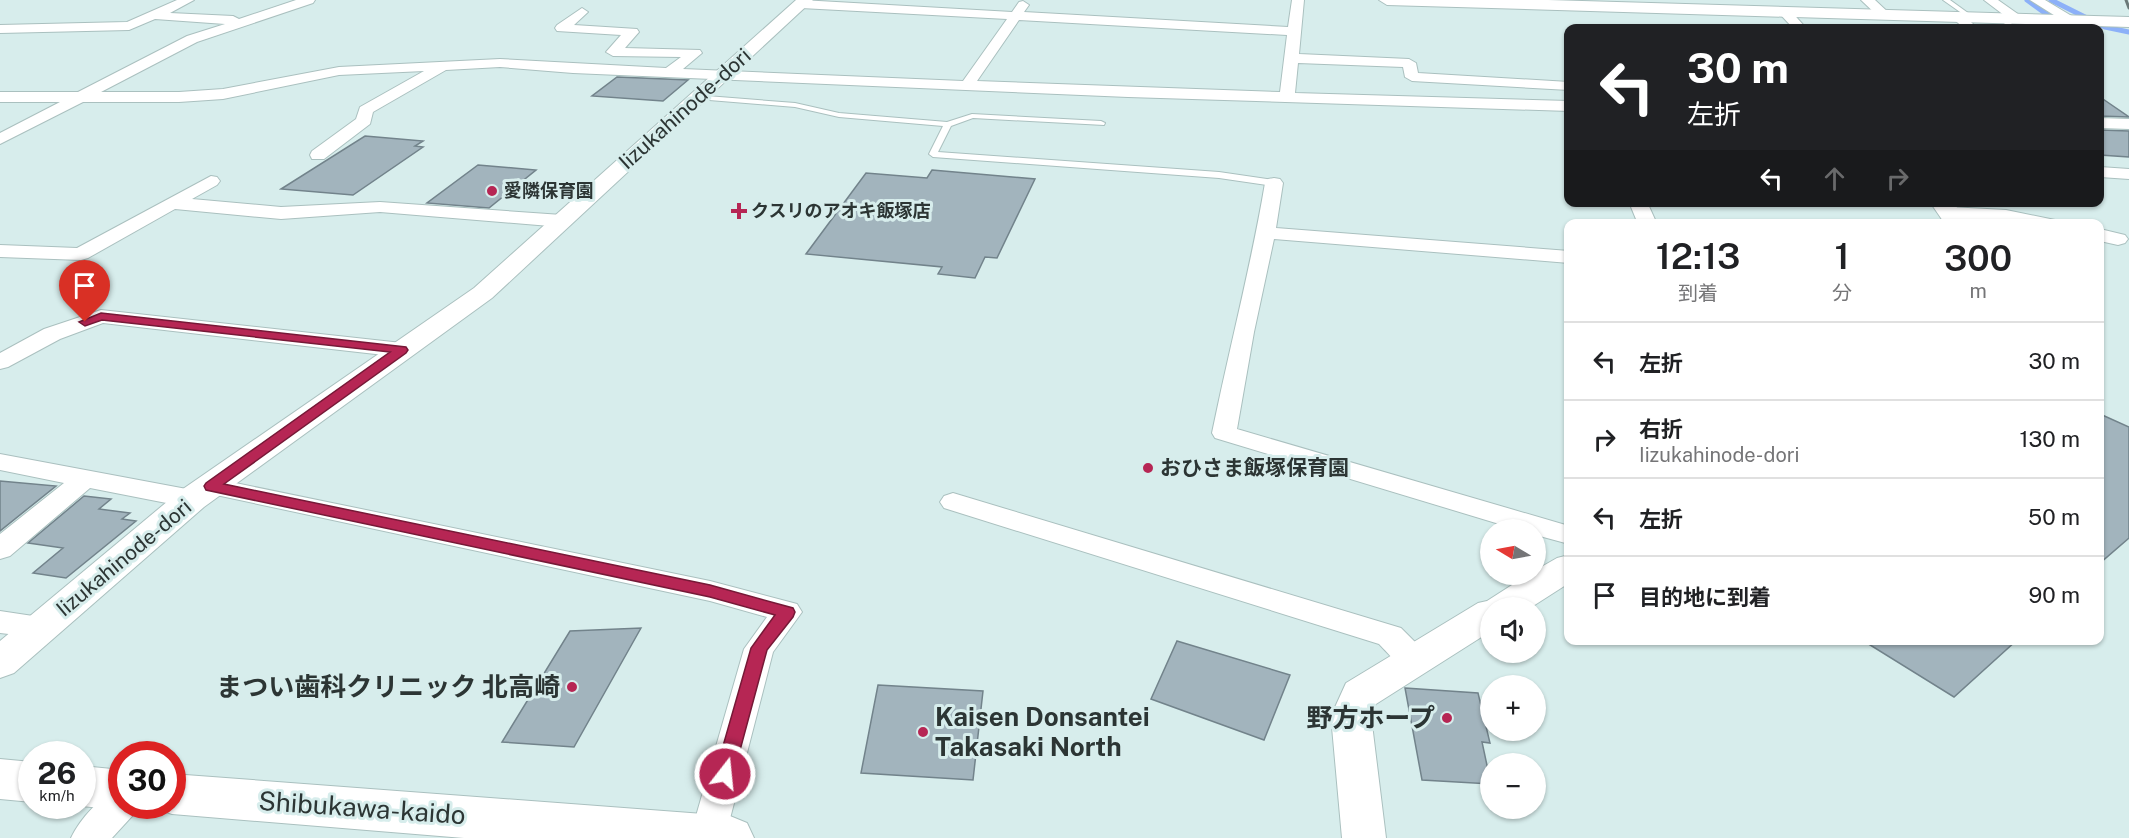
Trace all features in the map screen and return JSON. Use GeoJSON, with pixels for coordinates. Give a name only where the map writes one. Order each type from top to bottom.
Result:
{"type":"FeatureCollection","features":[{"type":"Feature","properties":{"kind":"main road"},"geometry":{"type":"LineString","coordinates":[[0,779],[18,781]]}},
{"type":"Feature","properties":{"kind":"main road","name":"Shibukawa-kaido"},"geometry":{"type":"LineString","coordinates":[[186,795],[694,836]]}},
{"type":"Feature","properties":{"kind":"street"},"geometry":{"type":"LineString","coordinates":[[0,29],[129,26],[188,0]]}},
{"type":"Feature","properties":{"kind":"street"},"geometry":{"type":"LineString","coordinates":[[0,139],[192,39],[309,0]]}},
{"type":"Feature","properties":{"kind":"street"},"geometry":{"type":"LineString","coordinates":[[968,84],[1027,0]]}},
{"type":"Feature","properties":{"kind":"street"},"geometry":{"type":"LineString","coordinates":[[1287,97],[1298,0]]}},
{"type":"Feature","properties":{"kind":"street"},"geometry":{"type":"LineString","coordinates":[[1387,0],[1667,4],[1967,21],[2000,18],[2016,24],[2078,21],[2129,22]]}},
{"type":"Feature","properties":{"kind":"street"},"geometry":{"type":"LineString","coordinates":[[1867,0],[1885,15]]}},
{"type":"Feature","properties":{"kind":"street"},"geometry":{"type":"LineString","coordinates":[[1990,0],[2016,24]]}},
{"type":"Feature","properties":{"kind":"street"},"geometry":{"type":"LineString","coordinates":[[2036,0],[2078,21]]}},
{"type":"Feature","properties":{"kind":"street"},"geometry":{"type":"LineString","coordinates":[[803,2],[1293,31]]}},
{"type":"Feature","properties":{"kind":"street","name":"Iizukahinode-dori"},"geometry":{"type":"LineString","coordinates":[[0,663],[202,493],[483,293],[803,2]]}},
{"type":"Feature","properties":{"kind":"street"},"geometry":{"type":"LineString","coordinates":[[582,12],[562,28],[632,32],[613,51],[695,53],[671,72]]}},
{"type":"Feature","properties":{"kind":"street"},"geometry":{"type":"LineString","coordinates":[[1784,12],[1796,24]]}},
{"type":"Feature","properties":{"kind":"street"},"geometry":{"type":"LineString","coordinates":[[154,16],[246,21]]}},
{"type":"Feature","properties":{"kind":"street"},"geometry":{"type":"LineString","coordinates":[[1291,58],[1409,63],[1412,77],[1564,86]]}},
{"type":"Feature","properties":{"kind":"street"},"geometry":{"type":"LineString","coordinates":[[0,97],[179,97],[223,94],[339,71],[500,63],[573,69],[1564,106]]}},
{"type":"Feature","properties":{"kind":"street"},"geometry":{"type":"LineString","coordinates":[[318,155],[364,121],[366,110],[443,66]]}},
{"type":"Feature","properties":{"kind":"street"},"geometry":{"type":"LineString","coordinates":[[2104,123],[2129,124]]}},
{"type":"Feature","properties":{"kind":"street"},"geometry":{"type":"LineString","coordinates":[[2104,172],[2129,174]]}},
{"type":"Feature","properties":{"kind":"street"},"geometry":{"type":"LineString","coordinates":[[0,251],[81,254],[211,181]]}},
{"type":"Feature","properties":{"kind":"street"},"geometry":{"type":"LineString","coordinates":[[1274,183],[1266,233],[1243,332],[1224,433],[1564,534]]}},
{"type":"Feature","properties":{"kind":"street"},"geometry":{"type":"LineString","coordinates":[[173,203],[281,213],[380,207],[562,221]]}},
{"type":"Feature","properties":{"kind":"street"},"geometry":{"type":"LineString","coordinates":[[1949,213],[2022,219]]}},
{"type":"Feature","properties":{"kind":"street"},"geometry":{"type":"LineString","coordinates":[[1266,233],[1564,256]]}},
{"type":"Feature","properties":{"kind":"street"},"geometry":{"type":"LineString","coordinates":[[0,362],[52,334],[101,316],[402,350]]}},
{"type":"Feature","properties":{"kind":"street"},"geometry":{"type":"LineString","coordinates":[[0,462],[86,478],[202,493],[710,591],[787,612],[759,648],[694,836]]}},
{"type":"Feature","properties":{"kind":"street"},"geometry":{"type":"LineString","coordinates":[[0,549],[86,478]]}},
{"type":"Feature","properties":{"kind":"street"},"geometry":{"type":"LineString","coordinates":[[952,502],[1390,636],[1413,659]]}},
{"type":"Feature","properties":{"kind":"street"},"geometry":{"type":"LineString","coordinates":[[1519,597],[1564,570]]}},
{"type":"Feature","properties":{"kind":"street"},"geometry":{"type":"LineString","coordinates":[[1364,838],[1351,716],[1360,694],[1413,659],[1480,620]]}},
{"type":"Feature","properties":{"kind":"street"},"geometry":{"type":"LineString","coordinates":[[0,622],[43,627]]}},
{"type":"Feature","properties":{"kind":"street"},"geometry":{"type":"LineString","coordinates":[[89,838],[108,818]]}},
{"type":"Feature","properties":{"kind":"lane"},"geometry":{"type":"LineString","coordinates":[[1947,0],[1967,21]]}},
{"type":"Feature","properties":{"kind":"lane"},"geometry":{"type":"LineString","coordinates":[[697,97],[795,105],[839,115],[948,124],[972,116],[1101,123]]}},
{"type":"Feature","properties":{"kind":"lane"},"geometry":{"type":"LineString","coordinates":[[948,124],[933,154],[1219,175],[1274,183]]}},
{"type":"Feature","properties":{"kind":"building"},"geometry":{"type":"Polygon","coordinates":[[[617,77],[688,80],[663,101],[592,96],[617,77]]]}},
{"type":"Feature","properties":{"kind":"building"},"geometry":{"type":"Polygon","coordinates":[[[2104,100],[2129,117],[2104,116],[2104,100]]]}},
{"type":"Feature","properties":{"kind":"building"},"geometry":{"type":"Polygon","coordinates":[[[2104,130],[2129,131],[2129,157],[2104,155],[2104,130]]]}},
{"type":"Feature","properties":{"kind":"building"},"geometry":{"type":"Polygon","coordinates":[[[365,136],[423,141],[415,146],[423,147],[353,195],[281,189],[365,136]]]}},
{"type":"Feature","properties":{"kind":"building"},"geometry":{"type":"Polygon","coordinates":[[[478,165],[536,170],[489,208],[427,203],[478,165]]]}},
{"type":"Feature","properties":{"kind":"building"},"geometry":{"type":"Polygon","coordinates":[[[932,170],[1035,179],[997,258],[985,257],[975,278],[938,274],[942,267],[806,254],[866,173],[927,178],[932,170]]]}},
{"type":"Feature","properties":{"kind":"building"},"geometry":{"type":"Polygon","coordinates":[[[2104,416],[2129,427],[2129,538],[2104,560],[2104,416]]]}},
{"type":"Feature","properties":{"kind":"building"},"geometry":{"type":"Polygon","coordinates":[[[0,481],[56,486],[0,531],[0,481]]]}},
{"type":"Feature","properties":{"kind":"building"},"geometry":{"type":"Polygon","coordinates":[[[84,496],[111,499],[99,509],[130,513],[122,519],[136,521],[66,578],[33,573],[63,548],[28,543],[84,496]]]}},
{"type":"Feature","properties":{"kind":"building","name":"まつい歯科クリニック 北高崎"},"geometry":{"type":"Polygon","coordinates":[[[641,628],[574,747],[502,742],[570,631],[641,628]]]}},
{"type":"Feature","properties":{"kind":"building"},"geometry":{"type":"Polygon","coordinates":[[[1177,641],[1290,675],[1264,740],[1151,699],[1177,641]]]}},
{"type":"Feature","properties":{"kind":"building"},"geometry":{"type":"Polygon","coordinates":[[[1870,645],[2011,645],[1954,697],[1870,645]]]}},
{"type":"Feature","properties":{"kind":"building","name":"Kaisen Donsantei Takasaki North"},"geometry":{"type":"Polygon","coordinates":[[[878,685],[983,691],[973,780],[861,773],[878,685]]]}},
{"type":"Feature","properties":{"kind":"building","name":"野方ホープ"},"geometry":{"type":"Polygon","coordinates":[[[1405,688],[1478,693],[1480,741],[1490,741],[1490,743],[1482,742],[1484,753],[1480,753],[1480,783],[1422,780],[1405,688]]]}},
{"type":"Feature","properties":{"kind":"waterway"},"geometry":{"type":"LineString","coordinates":[[2027,0],[2049,16]]}},
{"type":"Feature","properties":{"kind":"waterway"},"geometry":{"type":"LineString","coordinates":[[2051,0],[2099,24]]}},
{"type":"Feature","properties":{"kind":"waterway"},"geometry":{"type":"LineString","coordinates":[[2104,26],[2129,32]]}},
{"type":"Feature","properties":{"kind":"railway"},"geometry":{"type":"LineString","coordinates":[[2126,0],[2129,8]]}},
{"type":"Feature","properties":{"kind":"place","name":"愛隣保育園"},"geometry":{"type":"Point","coordinates":[492,191]}},
{"type":"Feature","properties":{"kind":"place","name":"クスリのアオキ飯塚店"},"geometry":{"type":"Point","coordinates":[739,211]}},
{"type":"Feature","properties":{"kind":"place","name":"おひさま飯塚保育園"},"geometry":{"type":"Point","coordinates":[1148,468]}},
{"type":"Feature","properties":{"kind":"place","name":"まつい歯科クリニック 北高崎"},"geometry":{"type":"Point","coordinates":[572,687]}},
{"type":"Feature","properties":{"kind":"place","name":"野方ホープ"},"geometry":{"type":"Point","coordinates":[1447,718]}},
{"type":"Feature","properties":{"kind":"place","name":"Kaisen Donsantei Takasaki North"},"geometry":{"type":"Point","coordinates":[923,732]}},
{"type":"Feature","properties":{"kind":"route"},"geometry":{"type":"LineString","coordinates":[[85,322],[101,316],[402,350],[211,486],[710,591],[787,612],[759,648],[725,774]]}}]}
